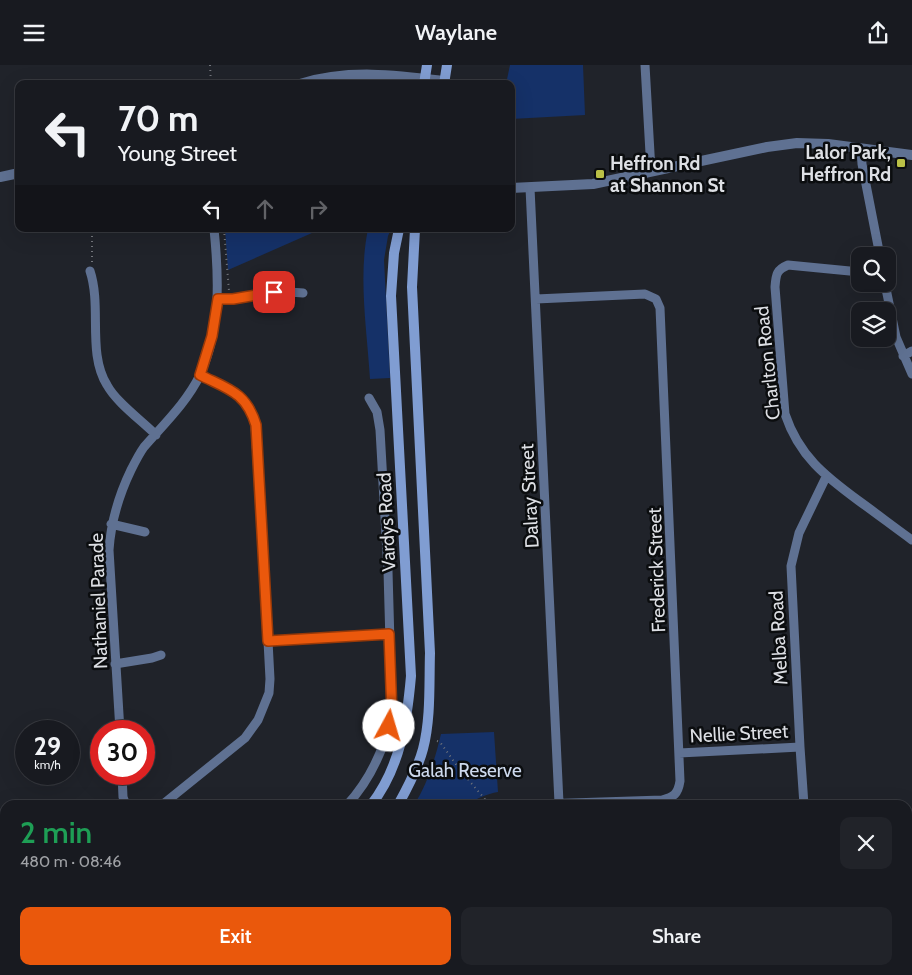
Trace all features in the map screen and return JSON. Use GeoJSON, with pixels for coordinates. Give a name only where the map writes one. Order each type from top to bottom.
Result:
{"type":"FeatureCollection","features":[{"type":"Feature","properties":{"kind":"main road"},"geometry":{"type":"LineString","coordinates":[[424,80],[428,65]]}},
{"type":"Feature","properties":{"kind":"main road"},"geometry":{"type":"LineString","coordinates":[[444,80],[447,65]]}},
{"type":"Feature","properties":{"kind":"main road","name":"Vardys Road"},"geometry":{"type":"LineString","coordinates":[[375,800],[396,762],[408,713],[411,676],[391,296],[394,253],[398,232]]}},
{"type":"Feature","properties":{"kind":"main road","name":"Vardys Road"},"geometry":{"type":"LineString","coordinates":[[401,800],[422,751],[427,727],[429,702],[430,653],[412,287],[415,232]]}},
{"type":"Feature","properties":{"kind":"street"},"geometry":{"type":"LineString","coordinates":[[646,65],[651,171]]}},
{"type":"Feature","properties":{"kind":"street"},"geometry":{"type":"LineString","coordinates":[[314,80],[344,74],[389,75],[418,80]]}},
{"type":"Feature","properties":{"kind":"street"},"geometry":{"type":"LineString","coordinates":[[515,188],[593,184],[767,147],[797,143],[828,144],[912,155]]}},
{"type":"Feature","properties":{"kind":"street"},"geometry":{"type":"LineString","coordinates":[[861,149],[878,247]]}},
{"type":"Feature","properties":{"kind":"street"},"geometry":{"type":"LineString","coordinates":[[0,177],[15,174]]}},
{"type":"Feature","properties":{"kind":"street","name":"Dalray Street"},"geometry":{"type":"LineString","coordinates":[[530,188],[560,800]]}},
{"type":"Feature","properties":{"kind":"street","name":"Nathaniel Parade"},"geometry":{"type":"LineString","coordinates":[[119,720],[109,550],[111,524],[120,492],[143,449],[187,397],[200,375],[212,336],[218,299],[214,232]]}},
{"type":"Feature","properties":{"kind":"street","name":"Charlton Road"},"geometry":{"type":"LineString","coordinates":[[851,271],[788,265],[780,268],[776,275],[775,287],[785,414],[798,443],[826,477],[912,540]]}},
{"type":"Feature","properties":{"kind":"street"},"geometry":{"type":"LineString","coordinates":[[90,271],[93,282],[100,371],[114,395],[156,435]]}},
{"type":"Feature","properties":{"kind":"street"},"geometry":{"type":"LineString","coordinates":[[218,299],[233,299],[281,291],[302,293]]}},
{"type":"Feature","properties":{"kind":"street"},"geometry":{"type":"LineString","coordinates":[[887,292],[896,337],[912,374]]}},
{"type":"Feature","properties":{"kind":"street","name":"Frederick Street"},"geometry":{"type":"LineString","coordinates":[[536,299],[645,294],[656,299],[660,308],[680,781],[678,791],[673,797],[662,800]]}},
{"type":"Feature","properties":{"kind":"street"},"geometry":{"type":"LineString","coordinates":[[903,355],[912,351]]}},
{"type":"Feature","properties":{"kind":"street"},"geometry":{"type":"LineString","coordinates":[[168,800],[245,738],[258,720],[269,693],[270,679],[256,425],[249,406],[244,399],[200,375]]}},
{"type":"Feature","properties":{"kind":"street"},"geometry":{"type":"LineString","coordinates":[[351,800],[367,782],[378,761],[387,738],[392,715],[388,571],[380,430],[377,412],[369,398]]}},
{"type":"Feature","properties":{"kind":"street","name":"Melba Road"},"geometry":{"type":"LineString","coordinates":[[804,800],[792,566],[799,533],[826,477]]}},
{"type":"Feature","properties":{"kind":"street"},"geometry":{"type":"LineString","coordinates":[[111,524],[145,532]]}},
{"type":"Feature","properties":{"kind":"street"},"geometry":{"type":"LineString","coordinates":[[268,641],[389,634]]}},
{"type":"Feature","properties":{"kind":"street"},"geometry":{"type":"LineString","coordinates":[[116,664],[152,659],[161,655]]}},
{"type":"Feature","properties":{"kind":"street","name":"Nellie Street"},"geometry":{"type":"LineString","coordinates":[[679,753],[800,747]]}},
{"type":"Feature","properties":{"kind":"street"},"geometry":{"type":"LineString","coordinates":[[123,785],[125,800]]}},
{"type":"Feature","properties":{"kind":"path"},"geometry":{"type":"LineString","coordinates":[[210,65],[211,80]]}},
{"type":"Feature","properties":{"kind":"path"},"geometry":{"type":"LineString","coordinates":[[90,271],[93,256],[92,232]]}},
{"type":"Feature","properties":{"kind":"path"},"geometry":{"type":"LineString","coordinates":[[224,232],[229,291]]}},
{"type":"Feature","properties":{"kind":"path"},"geometry":{"type":"LineString","coordinates":[[436,741],[440,742],[460,770],[486,800]]}},
{"type":"Feature","properties":{"kind":"green space"},"geometry":{"type":"Polygon","coordinates":[[[510,65],[583,65],[585,115],[515,119],[515,80],[507,80],[510,65]]]}},
{"type":"Feature","properties":{"kind":"green space"},"geometry":{"type":"Polygon","coordinates":[[[225,232],[314,232],[228,270],[225,232]]]}},
{"type":"Feature","properties":{"kind":"green space"},"geometry":{"type":"Polygon","coordinates":[[[368,232],[390,232],[384,260],[390,378],[370,379],[363,285],[368,232]]]}},
{"type":"Feature","properties":{"kind":"green space","name":"Galah Reserve"},"geometry":{"type":"Polygon","coordinates":[[[494,732],[498,792],[475,800],[417,800],[430,771],[441,734],[494,732]]]}},
{"type":"Feature","properties":{"kind":"place","name":"Lalor Park, Heffron Rd"},"geometry":{"type":"Point","coordinates":[901,163]}},
{"type":"Feature","properties":{"kind":"place","name":"Heffron Rd at Shannon St"},"geometry":{"type":"Point","coordinates":[600,174]}},
{"type":"Feature","properties":{"kind":"route"},"geometry":{"type":"LineString","coordinates":[[274,292],[233,299],[218,299],[212,336],[200,375],[244,399],[249,406],[256,425],[268,641],[389,634],[392,715],[389,726]]}}]}
